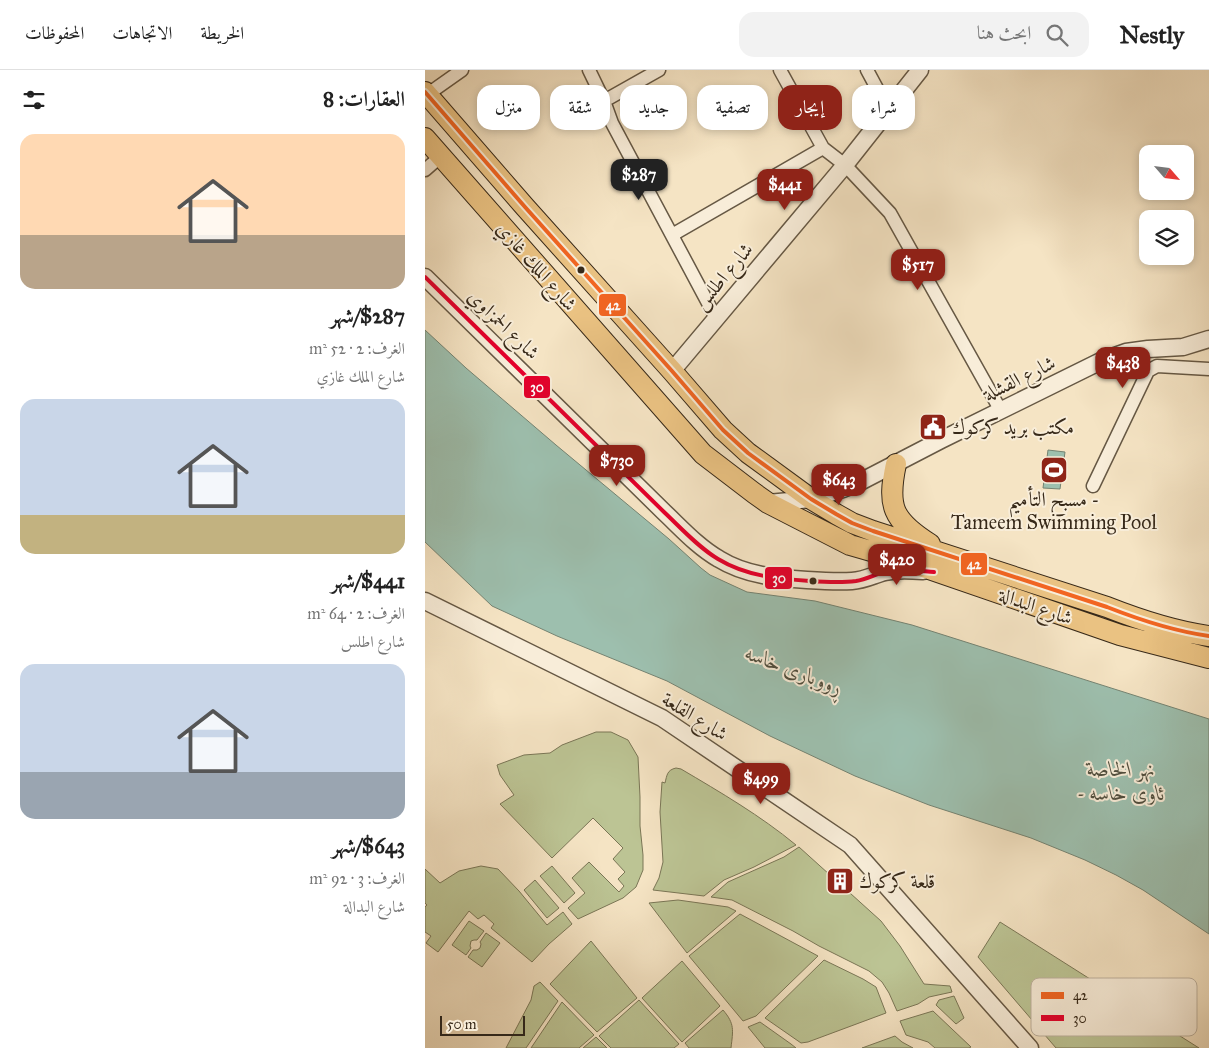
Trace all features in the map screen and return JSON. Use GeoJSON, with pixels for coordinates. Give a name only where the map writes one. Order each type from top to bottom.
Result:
{"type":"FeatureCollection","features":[{"type":"Feature","properties":{"kind":"main road","name":"شارع الملك غازي"},"geometry":{"type":"LineString","coordinates":[[426,93],[672,371]]}},
{"type":"Feature","properties":{"kind":"main road","name":"شارع الملك غازي"},"geometry":{"type":"LineString","coordinates":[[425,138],[649,393]]}},
{"type":"Feature","properties":{"kind":"main road","name":"شارع البدالة"},"geometry":{"type":"LineString","coordinates":[[672,371],[723,430],[748,453],[811,498],[853,523],[1107,606],[1138,619],[1193,634],[1209,636]]}},
{"type":"Feature","properties":{"kind":"main road"},"geometry":{"type":"LineString","coordinates":[[665,412],[666,404],[676,393],[683,391],[690,393]]}},
{"type":"Feature","properties":{"kind":"main road","name":"شارع البدالة"},"geometry":{"type":"LineString","coordinates":[[649,393],[703,454],[754,494],[768,503],[850,544],[909,562],[1120,634],[1209,658]]}},
{"type":"Feature","properties":{"kind":"main road"},"geometry":{"type":"LineString","coordinates":[[896,464],[891,493],[897,514],[903,523],[918,536],[954,556]]}},
{"type":"Feature","properties":{"kind":"main road"},"geometry":{"type":"LineString","coordinates":[[827,532],[824,524],[825,520],[831,515],[836,514]]}},
{"type":"Feature","properties":{"kind":"street"},"geometry":{"type":"LineString","coordinates":[[426,93],[462,70]]}},
{"type":"Feature","properties":{"kind":"street"},"geometry":{"type":"LineString","coordinates":[[589,70],[596,85]]}},
{"type":"Feature","properties":{"kind":"street"},"geometry":{"type":"LineString","coordinates":[[610,98],[659,70]]}},
{"type":"Feature","properties":{"kind":"street"},"geometry":{"type":"LineString","coordinates":[[780,70],[823,148],[845,165],[890,213],[1001,411]]}},
{"type":"Feature","properties":{"kind":"street"},"geometry":{"type":"LineString","coordinates":[[867,70],[875,85]]}},
{"type":"Feature","properties":{"kind":"street","name":"شارع اطلس"},"geometry":{"type":"LineString","coordinates":[[908,85],[920,70]]}},
{"type":"Feature","properties":{"kind":"street"},"geometry":{"type":"LineString","coordinates":[[610,118],[716,318]]}},
{"type":"Feature","properties":{"kind":"street","name":"شارع اطلس"},"geometry":{"type":"LineString","coordinates":[[672,371],[845,165],[872,130]]}},
{"type":"Feature","properties":{"kind":"street"},"geometry":{"type":"LineString","coordinates":[[673,235],[823,148]]}},
{"type":"Feature","properties":{"kind":"street"},"geometry":{"type":"LineString","coordinates":[[425,170],[441,156]]}},
{"type":"Feature","properties":{"kind":"street","name":"شارع الحمزاوي"},"geometry":{"type":"LineString","coordinates":[[425,276],[664,512],[699,545],[717,558],[743,570],[773,578],[838,582],[861,580],[891,571],[914,570],[934,572]]}},
{"type":"Feature","properties":{"kind":"street","name":"شارع القشلة"},"geometry":{"type":"LineString","coordinates":[[768,503],[811,498],[843,489],[1101,361],[1126,352],[1183,346],[1209,339]]}},
{"type":"Feature","properties":{"kind":"street"},"geometry":{"type":"LineString","coordinates":[[1093,486],[1148,371],[1157,366],[1209,369]]}},
{"type":"Feature","properties":{"kind":"street"},"geometry":{"type":"LineString","coordinates":[[859,547],[869,563],[868,570],[861,580]]}},
{"type":"Feature","properties":{"kind":"street","name":"شارع القلعة"},"geometry":{"type":"LineString","coordinates":[[425,601],[662,718],[850,844],[1030,1048]]}},
{"type":"Feature","properties":{"kind":"shaded area"},"geometry":{"type":"Polygon","coordinates":[[[596,732],[611,732],[628,740],[638,757],[643,870],[636,887],[623,898],[578,919],[568,908],[585,893],[572,878],[589,862],[619,892],[624,886],[618,879],[625,872],[613,859],[623,848],[593,818],[552,858],[500,804],[514,795],[500,775],[497,765],[524,755],[550,753],[562,745],[596,732]]]}},
{"type":"Feature","properties":{"kind":"shaded area"},"geometry":{"type":"Polygon","coordinates":[[[676,768],[681,769],[740,805],[796,845],[724,880],[704,896],[653,890],[659,878],[663,862],[660,812],[662,782],[665,783],[669,772],[676,768]]]}},
{"type":"Feature","properties":{"kind":"shaded area"},"geometry":{"type":"Polygon","coordinates":[[[799,847],[881,921],[900,946],[924,984],[950,986],[952,992],[929,997],[918,1004],[897,1011],[882,982],[869,971],[732,900],[711,897],[728,882],[784,857],[799,847]]]}},
{"type":"Feature","properties":{"kind":"shaded area"},"geometry":{"type":"Polygon","coordinates":[[[481,866],[498,869],[547,925],[563,912],[572,924],[532,962],[491,928],[494,924],[484,915],[478,919],[469,911],[438,952],[426,943],[431,936],[425,932],[425,907],[427,905],[425,903],[425,869],[440,883],[459,871],[481,866]]]}},
{"type":"Feature","properties":{"kind":"shaded area"},"geometry":{"type":"Polygon","coordinates":[[[552,866],[575,893],[564,903],[540,876],[552,866]]]}},
{"type":"Feature","properties":{"kind":"shaded area"},"geometry":{"type":"Polygon","coordinates":[[[535,880],[559,908],[547,918],[524,890],[535,880]]]}},
{"type":"Feature","properties":{"kind":"shaded area"},"geometry":{"type":"Polygon","coordinates":[[[678,900],[728,907],[736,911],[687,953],[649,903],[678,900]]]}},
{"type":"Feature","properties":{"kind":"shaded area"},"geometry":{"type":"Polygon","coordinates":[[[740,914],[818,956],[756,1016],[743,1021],[689,956],[740,914]]]}},
{"type":"Feature","properties":{"kind":"shaded area"},"geometry":{"type":"Polygon","coordinates":[[[469,921],[484,931],[477,940],[471,941],[471,948],[466,955],[452,945],[469,921]]]}},
{"type":"Feature","properties":{"kind":"shaded area"},"geometry":{"type":"Polygon","coordinates":[[[1000,922],[1088,978],[1031,978],[1031,1019],[978,957],[1000,922]]]}},
{"type":"Feature","properties":{"kind":"shaded area"},"geometry":{"type":"Polygon","coordinates":[[[486,933],[500,943],[482,967],[468,957],[473,950],[480,948],[480,942],[486,933]]]}},
{"type":"Feature","properties":{"kind":"shaded area"},"geometry":{"type":"Polygon","coordinates":[[[591,941],[637,998],[597,1032],[550,984],[591,941]]]}},
{"type":"Feature","properties":{"kind":"shaded area"},"geometry":{"type":"Polygon","coordinates":[[[824,960],[876,987],[886,1013],[801,1043],[765,1018],[824,960]]]}},
{"type":"Feature","properties":{"kind":"shaded area"},"geometry":{"type":"Polygon","coordinates":[[[682,961],[720,1006],[682,1042],[642,998],[682,961]]]}},
{"type":"Feature","properties":{"kind":"shaded area"},"geometry":{"type":"Polygon","coordinates":[[[540,982],[558,1001],[526,1048],[506,1048],[531,1000],[534,986],[540,982]]]}},
{"type":"Feature","properties":{"kind":"shaded area"},"geometry":{"type":"Polygon","coordinates":[[[954,996],[964,1018],[956,1024],[936,1005],[939,1000],[954,996]]]}},
{"type":"Feature","properties":{"kind":"shaded area"},"geometry":{"type":"Polygon","coordinates":[[[639,1000],[679,1044],[674,1048],[611,1048],[599,1036],[639,1000]]]}},
{"type":"Feature","properties":{"kind":"shaded area"},"geometry":{"type":"Polygon","coordinates":[[[562,1002],[594,1035],[579,1048],[531,1048],[562,1002]]]}},
{"type":"Feature","properties":{"kind":"shaded area"},"geometry":{"type":"Polygon","coordinates":[[[723,1010],[731,1023],[731,1048],[689,1048],[685,1043],[723,1010]]]}},
{"type":"Feature","properties":{"kind":"shaded area"},"geometry":{"type":"Polygon","coordinates":[[[933,1011],[971,1047],[935,1048],[928,1042],[906,1035],[900,1021],[933,1011]]]}},
{"type":"Feature","properties":{"kind":"shaded area"},"geometry":{"type":"Polygon","coordinates":[[[760,1022],[796,1048],[765,1048],[748,1027],[760,1022]]]}},
{"type":"Feature","properties":{"kind":"shaded area"},"geometry":{"type":"Polygon","coordinates":[[[895,1036],[913,1048],[862,1048],[895,1036]]]}},
{"type":"Feature","properties":{"kind":"shaded area"},"geometry":{"type":"Polygon","coordinates":[[[1046,1036],[1180,1036],[1199,1048],[1056,1048],[1046,1036]]]}},
{"type":"Feature","properties":{"kind":"shaded area"},"geometry":{"type":"Polygon","coordinates":[[[596,1037],[607,1048],[583,1048],[596,1037]]]}},
{"type":"Feature","properties":{"kind":"water","name":"نهر الخاصة - ئاوی خاسە"},"geometry":{"type":"Polygon","coordinates":[[[425,330],[466,368],[710,575],[747,592],[815,601],[912,625],[1209,719],[1209,934],[1143,890],[1085,860],[1031,838],[929,805],[855,776],[770,736],[667,681],[557,636],[492,606],[425,542],[425,330]]]}},
{"type":"Feature","properties":{"kind":"water","name":"مسبح التأميم - Tameem Swimming Pool"},"geometry":{"type":"Polygon","coordinates":[[[1048,450],[1065,452],[1060,489],[1043,488],[1048,450]]]}},
{"type":"Feature","properties":{"kind":"transit line","name":"42"},"geometry":{"type":"LineString","coordinates":[[425,92],[723,430],[748,453],[811,499],[852,523],[873,531],[1107,607],[1144,621],[1209,636]]}},
{"type":"Feature","properties":{"kind":"transit line","name":"30"},"geometry":{"type":"LineString","coordinates":[[425,277],[683,531],[718,559],[729,565],[763,576],[816,581],[856,581],[894,570],[934,572]]}},
{"type":"Feature","properties":{"kind":"place","name":"مكتب بريد كركوك"},"geometry":{"type":"Point","coordinates":[933,427]}},
{"type":"Feature","properties":{"kind":"place","name":"مسبح التأميم - Tameem Swimming Pool"},"geometry":{"type":"Point","coordinates":[1054,470]}},
{"type":"Feature","properties":{"kind":"place","name":"قلعة كركوك"},"geometry":{"type":"Point","coordinates":[840,881]}},
{"type":"Feature","properties":{"kind":"water label","name":"ڕووباری خاسە"},"geometry":{"type":"Point","coordinates":[794,670]}}]}
